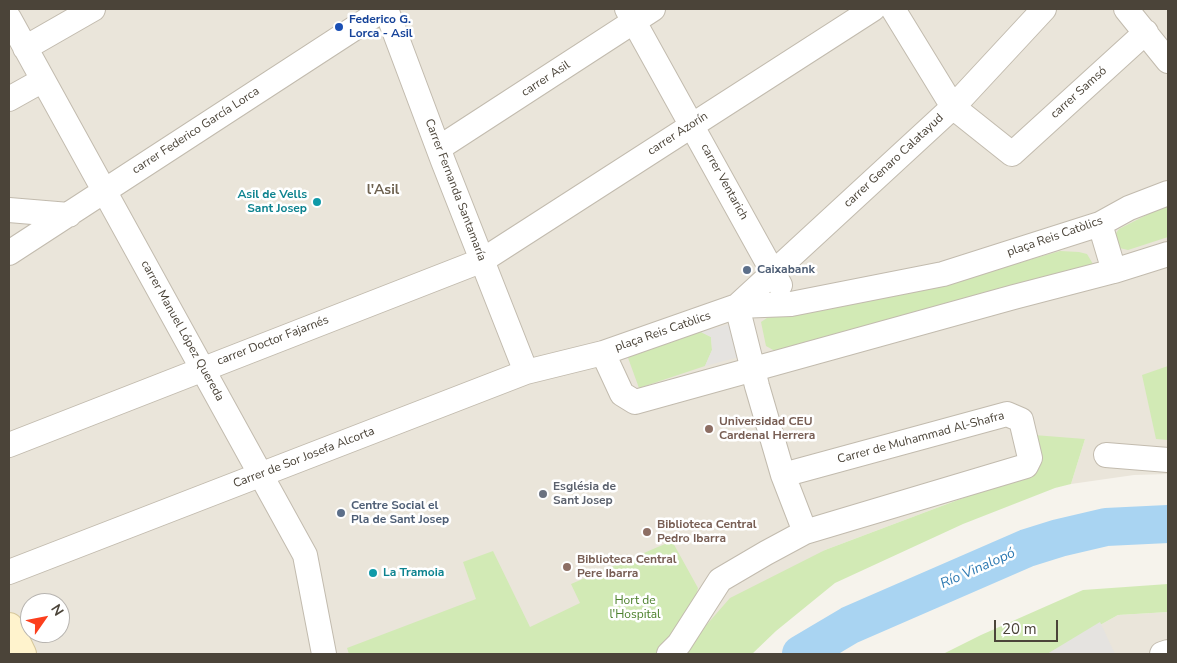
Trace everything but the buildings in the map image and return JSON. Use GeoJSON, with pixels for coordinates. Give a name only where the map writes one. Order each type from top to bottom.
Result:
{"type":"FeatureCollection","features":[{"type":"Feature","properties":{"kind":"main road"},"geometry":{"type":"LineString","coordinates":[[9,627],[22,654]]}},
{"type":"Feature","properties":{"kind":"street"},"geometry":{"type":"LineString","coordinates":[[25,48],[94,9]]}},
{"type":"Feature","properties":{"kind":"street","name":"Carrer Fernanda Santamaría"},"geometry":{"type":"LineString","coordinates":[[385,9],[526,372]]}},
{"type":"Feature","properties":{"kind":"street","name":"carrer Federico García Lorca"},"geometry":{"type":"LineString","coordinates":[[9,253],[385,9]]}},
{"type":"Feature","properties":{"kind":"street","name":"carrer Azorín"},"geometry":{"type":"LineString","coordinates":[[483,260],[873,9]]}},
{"type":"Feature","properties":{"kind":"street"},"geometry":{"type":"LineString","coordinates":[[894,9],[953,107]]}},
{"type":"Feature","properties":{"kind":"street","name":"carrer Genaro Calatayud"},"geometry":{"type":"LineString","coordinates":[[737,306],[953,107],[1044,9]]}},
{"type":"Feature","properties":{"kind":"street"},"geometry":{"type":"LineString","coordinates":[[1126,9],[1168,59]]}},
{"type":"Feature","properties":{"kind":"street","name":"carrer Asil"},"geometry":{"type":"LineString","coordinates":[[438,148],[638,13]]}},
{"type":"Feature","properties":{"kind":"street","name":"carrer Ventarich"},"geometry":{"type":"LineString","coordinates":[[638,13],[692,126],[791,304]]}},
{"type":"Feature","properties":{"kind":"street","name":"carrer Manuel López Quereda"},"geometry":{"type":"LineString","coordinates":[[9,18],[306,555],[324,654]]}},
{"type":"Feature","properties":{"kind":"street","name":"carrer Samsó"},"geometry":{"type":"LineString","coordinates":[[953,107],[1012,154],[1146,32]]}},
{"type":"Feature","properties":{"kind":"street"},"geometry":{"type":"LineString","coordinates":[[9,99],[43,80]]}},
{"type":"Feature","properties":{"kind":"street","name":"plaça Reis Catòlics"},"geometry":{"type":"LineString","coordinates":[[1168,193],[1130,208],[1100,224],[943,274],[791,304],[737,306],[603,353],[622,394],[635,402],[1114,271],[1168,254]]}},
{"type":"Feature","properties":{"kind":"street"},"geometry":{"type":"LineString","coordinates":[[9,210],[69,215]]}},
{"type":"Feature","properties":{"kind":"street"},"geometry":{"type":"LineString","coordinates":[[1100,224],[1114,271]]}},
{"type":"Feature","properties":{"kind":"street","name":"carrer Doctor Fajarnés"},"geometry":{"type":"LineString","coordinates":[[9,445],[202,368],[483,260]]}},
{"type":"Feature","properties":{"kind":"street"},"geometry":{"type":"LineString","coordinates":[[669,654],[679,644],[720,580],[805,532],[783,474],[752,369],[737,306]]}},
{"type":"Feature","properties":{"kind":"street","name":"Carrer de Sor Josefa Alcorta"},"geometry":{"type":"LineString","coordinates":[[9,572],[526,372],[603,353]]}},
{"type":"Feature","properties":{"kind":"street","name":"Carrer de Muhammad Al-Shafra"},"geometry":{"type":"LineString","coordinates":[[783,474],[1007,414],[1021,420],[1030,458],[1026,466],[805,532]]}},
{"type":"Feature","properties":{"kind":"street"},"geometry":{"type":"LineString","coordinates":[[1106,455],[1168,460]]}},
{"type":"Feature","properties":{"kind":"street"},"geometry":{"type":"LineString","coordinates":[[1162,654],[1168,652]]}},
{"type":"Feature","properties":{"kind":"shaded area"},"geometry":{"type":"Polygon","coordinates":[[[9,9],[1168,9],[1168,474],[1134,475],[1071,484],[1085,439],[1032,472],[825,550],[681,654],[14,654],[9,642],[9,9]]]}},
{"type":"Feature","properties":{"kind":"shaded area"},"geometry":{"type":"Polygon","coordinates":[[[730,324],[739,357],[705,366],[712,350],[711,337],[701,332],[730,324]]]}},
{"type":"Feature","properties":{"kind":"shaded area"},"geometry":{"type":"Polygon","coordinates":[[[1168,612],[1168,654],[1048,654],[1118,615],[1168,612]]]}},
{"type":"Feature","properties":{"kind":"shaded area"},"geometry":{"type":"Polygon","coordinates":[[[1100,622],[1115,654],[1047,654],[1100,622]]]}},
{"type":"Feature","properties":{"kind":"green space"},"geometry":{"type":"Polygon","coordinates":[[[1168,204],[1168,237],[1128,250],[1115,247],[1114,236],[1119,229],[1168,204]]]}},
{"type":"Feature","properties":{"kind":"green space"},"geometry":{"type":"Polygon","coordinates":[[[1060,251],[1087,254],[1093,264],[1087,270],[775,351],[766,346],[761,322],[767,318],[939,286],[1060,251]]]}},
{"type":"Feature","properties":{"kind":"green space"},"geometry":{"type":"Polygon","coordinates":[[[692,330],[711,337],[712,350],[705,366],[639,388],[627,355],[692,330]]]}},
{"type":"Feature","properties":{"kind":"green space"},"geometry":{"type":"Polygon","coordinates":[[[1168,366],[1168,440],[1156,439],[1142,375],[1168,366]]]}},
{"type":"Feature","properties":{"kind":"green space"},"geometry":{"type":"Polygon","coordinates":[[[1034,435],[1085,439],[1071,484],[1055,488],[963,524],[835,583],[776,631],[752,654],[681,654],[730,598],[825,550],[1032,472],[1034,435]]]}},
{"type":"Feature","properties":{"kind":"green space","name":"Hort de l'Hospital"},"geometry":{"type":"Polygon","coordinates":[[[672,541],[698,588],[694,603],[666,645],[657,654],[349,654],[347,648],[476,599],[463,562],[493,551],[530,627],[580,603],[571,584],[672,541]]]}},
{"type":"Feature","properties":{"kind":"green space"},"geometry":{"type":"Polygon","coordinates":[[[1168,584],[1168,612],[1118,615],[1048,654],[943,654],[1083,590],[1168,584]]]}},
{"type":"Feature","properties":{"kind":"waterway","name":"Río Vinalopó"},"geometry":{"type":"LineString","coordinates":[[801,654],[850,625],[1027,548],[1106,527],[1168,524]]}},
{"type":"Feature","properties":{"kind":"place","name":"Federico G. Lorca - Asil"},"geometry":{"type":"Point","coordinates":[339,27]}},
{"type":"Feature","properties":{"kind":"place","name":"Asil de Vells Sant Josep"},"geometry":{"type":"Point","coordinates":[317,202]}},
{"type":"Feature","properties":{"kind":"place","name":"Caixabank"},"geometry":{"type":"Point","coordinates":[747,270]}},
{"type":"Feature","properties":{"kind":"place","name":"Universidad CEU Cardenal Herrera"},"geometry":{"type":"Point","coordinates":[709,429]}},
{"type":"Feature","properties":{"kind":"place","name":"Església de Sant Josep"},"geometry":{"type":"Point","coordinates":[543,494]}},
{"type":"Feature","properties":{"kind":"place","name":"Centre Social el Pla de Sant Josep"},"geometry":{"type":"Point","coordinates":[341,513]}},
{"type":"Feature","properties":{"kind":"place","name":"Biblioteca Central Pedro Ibarra"},"geometry":{"type":"Point","coordinates":[647,532]}},
{"type":"Feature","properties":{"kind":"place","name":"Biblioteca Central Pere Ibarra"},"geometry":{"type":"Point","coordinates":[567,567]}},
{"type":"Feature","properties":{"kind":"place","name":"La Tramoia"},"geometry":{"type":"Point","coordinates":[373,573]}},
{"type":"Feature","properties":{"kind":"district","name":"l'Asil"},"geometry":{"type":"Point","coordinates":[383,191]}}]}
